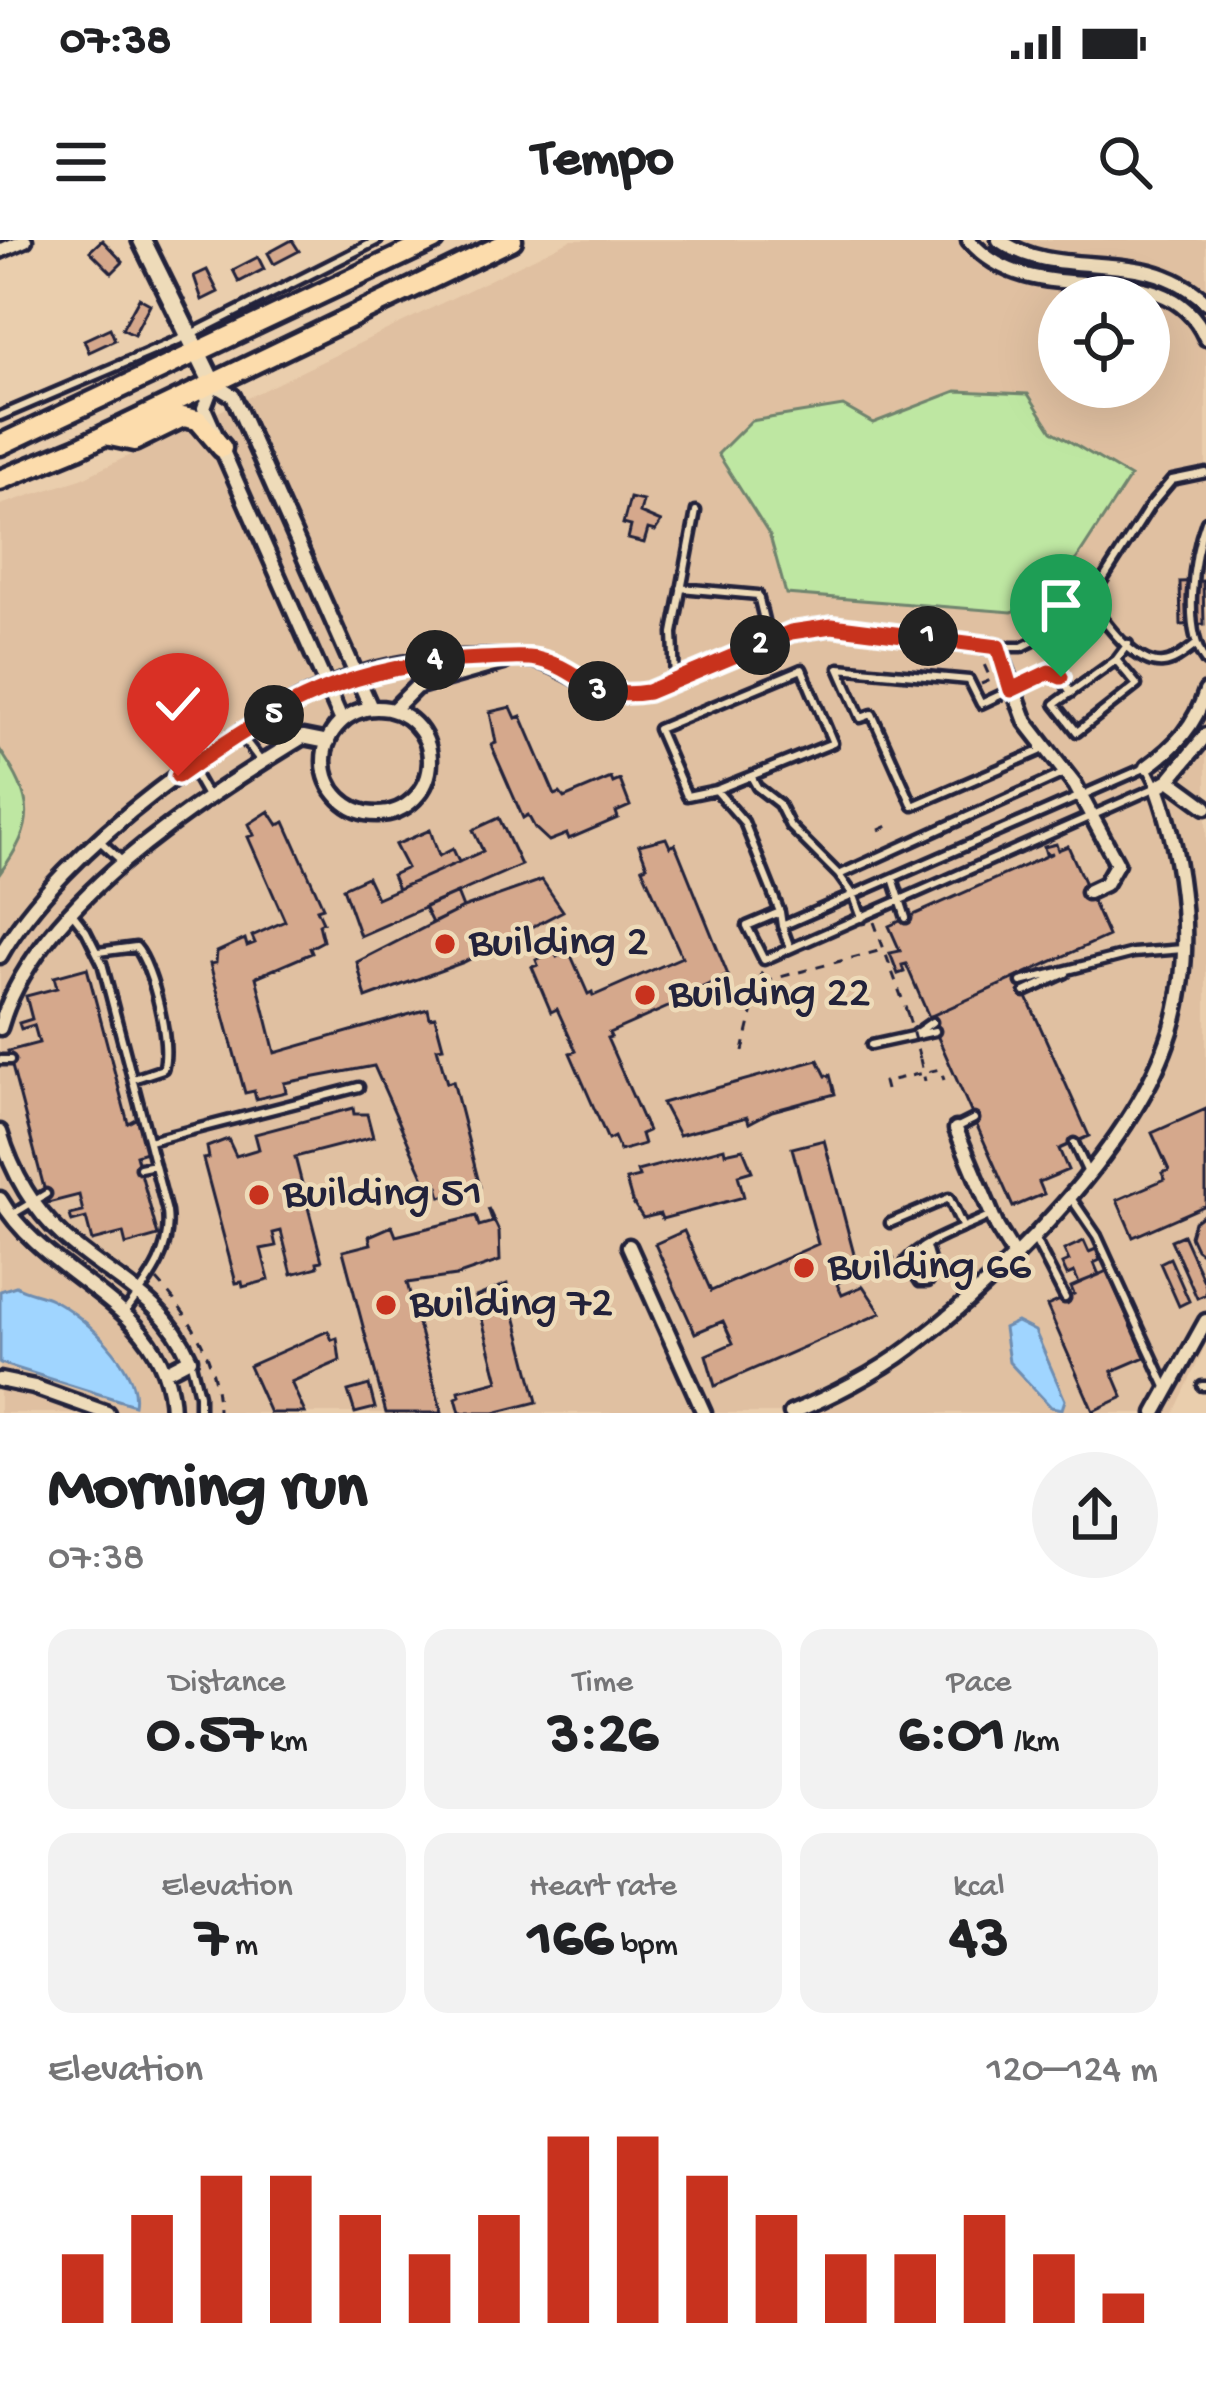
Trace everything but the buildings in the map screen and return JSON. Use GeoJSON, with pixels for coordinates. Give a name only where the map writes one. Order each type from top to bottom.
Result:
{"type":"FeatureCollection","features":[{"type":"Feature","properties":{"kind":"main road"},"geometry":{"type":"LineString","coordinates":[[0,445],[192,345],[434,240]]}},
{"type":"Feature","properties":{"kind":"main road"},"geometry":{"type":"LineString","coordinates":[[0,480],[105,435],[512,240]]}},
{"type":"Feature","properties":{"kind":"main road"},"geometry":{"type":"LineString","coordinates":[[105,435],[134,441],[183,417],[198,420],[224,451]]}},
{"type":"Feature","properties":{"kind":"street"},"geometry":{"type":"LineString","coordinates":[[0,251],[25,240]]}},
{"type":"Feature","properties":{"kind":"street"},"geometry":{"type":"LineString","coordinates":[[142,240],[213,384],[233,396],[371,708]]}},
{"type":"Feature","properties":{"kind":"street"},"geometry":{"type":"LineString","coordinates":[[969,240],[997,266],[1018,276],[1155,290],[1193,314],[1206,338]]}},
{"type":"Feature","properties":{"kind":"street"},"geometry":{"type":"LineString","coordinates":[[999,240],[1048,260],[1168,275],[1206,302]]}},
{"type":"Feature","properties":{"kind":"street"},"geometry":{"type":"LineString","coordinates":[[213,384],[204,408],[342,721]]}},
{"type":"Feature","properties":{"kind":"street"},"geometry":{"type":"LineString","coordinates":[[224,451],[253,442]]}},
{"type":"Feature","properties":{"kind":"street"},"geometry":{"type":"LineString","coordinates":[[0,956],[32,909],[100,841],[191,767],[240,734],[356,675],[432,660],[518,658],[540,660],[597,691],[622,695],[648,692],[791,632],[832,626],[998,647],[1011,690],[1040,743],[1082,796],[1117,863],[1105,884],[1088,892]]}},
{"type":"Feature","properties":{"kind":"street"},"geometry":{"type":"LineString","coordinates":[[393,710],[416,688],[518,658]]}},
{"type":"Feature","properties":{"kind":"street"},"geometry":{"type":"LineString","coordinates":[[1147,767],[1187,732],[1206,692]]}},
{"type":"Feature","properties":{"kind":"street"},"geometry":{"type":"LineString","coordinates":[[371,708],[393,710],[415,726],[429,758],[421,792],[400,811],[371,814],[339,797],[326,770],[328,742],[342,721],[371,708]]}},
{"type":"Feature","properties":{"kind":"street"},"geometry":{"type":"LineString","coordinates":[[1163,784],[1206,735]]}},
{"type":"Feature","properties":{"kind":"street"},"geometry":{"type":"LineString","coordinates":[[0,1028],[26,967],[72,913],[125,864],[207,796],[303,737],[328,742]]}},
{"type":"Feature","properties":{"kind":"street"},"geometry":{"type":"LineString","coordinates":[[1163,784],[1206,807]]}},
{"type":"Feature","properties":{"kind":"street"},"geometry":{"type":"LineString","coordinates":[[791,1413],[908,1350],[988,1282],[1088,1173],[1148,1089],[1171,1031],[1183,949],[1181,892],[1163,784]]}},
{"type":"Feature","properties":{"kind":"street"},"geometry":{"type":"LineString","coordinates":[[956,1129],[1014,1255]]}},
{"type":"Feature","properties":{"kind":"street"},"geometry":{"type":"LineString","coordinates":[[0,1132],[32,1201],[64,1237],[140,1291],[164,1317],[190,1359],[165,1372]]}},
{"type":"Feature","properties":{"kind":"street"},"geometry":{"type":"LineString","coordinates":[[0,1199],[6,1216],[50,1258],[125,1312],[149,1339],[165,1372],[172,1413]]}},
{"type":"Feature","properties":{"kind":"street"},"geometry":{"type":"LineString","coordinates":[[628,1246],[704,1413]]}},
{"type":"Feature","properties":{"kind":"street"},"geometry":{"type":"LineString","coordinates":[[1155,1413],[1206,1321]]}},
{"type":"Feature","properties":{"kind":"street"},"geometry":{"type":"LineString","coordinates":[[0,1380],[107,1413]]}},
{"type":"Feature","properties":{"kind":"lane"},"geometry":{"type":"LineString","coordinates":[[0,416],[192,345],[378,240]]}},
{"type":"Feature","properties":{"kind":"lane"},"geometry":{"type":"LineString","coordinates":[[998,647],[1022,647],[1078,619],[1150,506],[1172,480],[1206,473]]}},
{"type":"Feature","properties":{"kind":"lane"},"geometry":{"type":"LineString","coordinates":[[675,681],[674,633],[696,511]]}},
{"type":"Feature","properties":{"kind":"lane"},"geometry":{"type":"LineString","coordinates":[[1206,521],[1194,562],[1197,644],[1206,662]]}},
{"type":"Feature","properties":{"kind":"lane"},"geometry":{"type":"LineString","coordinates":[[681,588],[758,595],[769,641]]}},
{"type":"Feature","properties":{"kind":"lane"},"geometry":{"type":"LineString","coordinates":[[1090,602],[1141,657],[1157,664],[1197,644]]}},
{"type":"Feature","properties":{"kind":"lane"},"geometry":{"type":"LineString","coordinates":[[1116,660],[1137,685],[1077,732],[1055,704],[1116,660],[1128,644]]}},
{"type":"Feature","properties":{"kind":"lane"},"geometry":{"type":"LineString","coordinates":[[1040,743],[1040,751],[913,806],[872,714],[861,718],[839,668],[969,680],[981,704],[1049,672],[1061,677],[1071,693]]}},
{"type":"Feature","properties":{"kind":"lane"},"geometry":{"type":"LineString","coordinates":[[802,669],[832,743],[751,776],[687,796],[658,728],[802,669]]}},
{"type":"Feature","properties":{"kind":"lane"},"geometry":{"type":"LineString","coordinates":[[240,734],[262,763]]}},
{"type":"Feature","properties":{"kind":"lane"},"geometry":{"type":"LineString","coordinates":[[191,767],[207,796]]}},
{"type":"Feature","properties":{"kind":"lane"},"geometry":{"type":"LineString","coordinates":[[780,912],[747,926],[764,960],[1163,784],[1147,767],[782,926]]}},
{"type":"Feature","properties":{"kind":"lane"},"geometry":{"type":"LineString","coordinates":[[839,875],[1066,773]]}},
{"type":"Feature","properties":{"kind":"lane"},"geometry":{"type":"LineString","coordinates":[[751,776],[779,804],[790,826],[839,875],[862,918]]}},
{"type":"Feature","properties":{"kind":"lane"},"geometry":{"type":"LineString","coordinates":[[716,790],[744,822],[790,948]]}},
{"type":"Feature","properties":{"kind":"lane"},"geometry":{"type":"LineString","coordinates":[[100,841],[125,864]]}},
{"type":"Feature","properties":{"kind":"lane"},"geometry":{"type":"LineString","coordinates":[[893,878],[906,918]]}},
{"type":"Feature","properties":{"kind":"lane"},"geometry":{"type":"LineString","coordinates":[[72,913],[98,952],[167,1212],[168,1234],[152,1274],[125,1312]]}},
{"type":"Feature","properties":{"kind":"lane"},"geometry":{"type":"LineString","coordinates":[[98,952],[136,947],[149,973],[168,1048],[166,1062],[163,1069],[133,1079]]}},
{"type":"Feature","properties":{"kind":"lane"},"geometry":{"type":"LineString","coordinates":[[1021,982],[1132,953],[1183,949]]}},
{"type":"Feature","properties":{"kind":"lane"},"geometry":{"type":"LineString","coordinates":[[1025,992],[1074,968]]}},
{"type":"Feature","properties":{"kind":"lane"},"geometry":{"type":"LineString","coordinates":[[871,1045],[933,1026]]}},
{"type":"Feature","properties":{"kind":"lane"},"geometry":{"type":"LineString","coordinates":[[0,1060],[10,1060]]}},
{"type":"Feature","properties":{"kind":"lane"},"geometry":{"type":"LineString","coordinates":[[149,1141],[359,1087]]}},
{"type":"Feature","properties":{"kind":"lane"},"geometry":{"type":"LineString","coordinates":[[956,1129],[974,1119]]}},
{"type":"Feature","properties":{"kind":"lane"},"geometry":{"type":"LineString","coordinates":[[1074,1143],[1088,1173]]}},
{"type":"Feature","properties":{"kind":"lane"},"geometry":{"type":"LineString","coordinates":[[140,1168],[155,1165]]}},
{"type":"Feature","properties":{"kind":"lane"},"geometry":{"type":"LineString","coordinates":[[6,1216],[46,1194]]}},
{"type":"Feature","properties":{"kind":"lane"},"geometry":{"type":"LineString","coordinates":[[1068,1195],[1097,1236],[1167,1389]]}},
{"type":"Feature","properties":{"kind":"lane"},"geometry":{"type":"LineString","coordinates":[[890,1223],[950,1198],[963,1228]]}},
{"type":"Feature","properties":{"kind":"lane"},"geometry":{"type":"LineString","coordinates":[[926,1246],[934,1274],[928,1282],[920,1282],[906,1261],[926,1246],[992,1215]]}},
{"type":"Feature","properties":{"kind":"lane"},"geometry":{"type":"LineString","coordinates":[[1032,1235],[1065,1298]]}},
{"type":"Feature","properties":{"kind":"lane"},"geometry":{"type":"LineString","coordinates":[[190,1359],[199,1413]]}},
{"type":"Feature","properties":{"kind":"path"},"geometry":{"type":"LineString","coordinates":[[981,684],[991,680],[982,660]]}},
{"type":"Feature","properties":{"kind":"path"},"geometry":{"type":"LineString","coordinates":[[879,830],[890,825]]}},
{"type":"Feature","properties":{"kind":"path"},"geometry":{"type":"LineString","coordinates":[[874,922],[908,1015],[925,1081]]}},
{"type":"Feature","properties":{"kind":"path"},"geometry":{"type":"LineString","coordinates":[[743,1051],[762,972],[765,981],[886,949]]}},
{"type":"Feature","properties":{"kind":"path"},"geometry":{"type":"LineString","coordinates":[[886,1090],[884,1082],[940,1070],[944,1080],[936,1083]]}},
{"type":"Feature","properties":{"kind":"path"},"geometry":{"type":"LineString","coordinates":[[837,1283],[895,1258]]}},
{"type":"Feature","properties":{"kind":"path"},"geometry":{"type":"LineString","coordinates":[[152,1274],[204,1339],[218,1413]]}},
{"type":"Feature","properties":{"kind":"shaded area"},"geometry":{"type":"Polygon","coordinates":[[[571,240],[1206,240],[1206,1344],[1174,1413],[0,1413],[0,505],[81,479],[571,240]]]}},
{"type":"Feature","properties":{"kind":"green space"},"geometry":{"type":"Polygon","coordinates":[[[956,391],[1028,394],[1052,431],[1130,477],[1054,594],[1012,612],[786,594],[770,536],[718,454],[751,421],[843,406],[873,423],[956,391]]]}},
{"type":"Feature","properties":{"kind":"green space"},"geometry":{"type":"Polygon","coordinates":[[[0,750],[20,783],[27,812],[20,840],[0,873],[0,750]]]}},
{"type":"Feature","properties":{"kind":"water"},"geometry":{"type":"Polygon","coordinates":[[[16,1286],[51,1299],[107,1343],[128,1375],[134,1405],[0,1363],[0,1291],[16,1286]]]}},
{"type":"Feature","properties":{"kind":"water"},"geometry":{"type":"Polygon","coordinates":[[[1017,1322],[1035,1331],[1065,1400],[1062,1409],[1051,1407],[1009,1362],[1004,1328],[1017,1322]]]}},
{"type":"Feature","properties":{"kind":"place","name":"Building 2"},"geometry":{"type":"Point","coordinates":[445,944]}},
{"type":"Feature","properties":{"kind":"place","name":"Building 22"},"geometry":{"type":"Point","coordinates":[645,995]}},
{"type":"Feature","properties":{"kind":"place","name":"Building 51"},"geometry":{"type":"Point","coordinates":[259,1195]}},
{"type":"Feature","properties":{"kind":"place","name":"Building 66"},"geometry":{"type":"Point","coordinates":[804,1268]}},
{"type":"Feature","properties":{"kind":"place","name":"Building 72"},"geometry":{"type":"Point","coordinates":[386,1305]}},
{"type":"Feature","properties":{"kind":"route"},"geometry":{"type":"LineString","coordinates":[[178,776],[240,734],[327,687],[356,675],[432,660],[540,660],[597,691],[630,695],[648,692],[791,632],[832,626],[998,647],[1011,690],[1049,672],[1061,677]]}}]}
